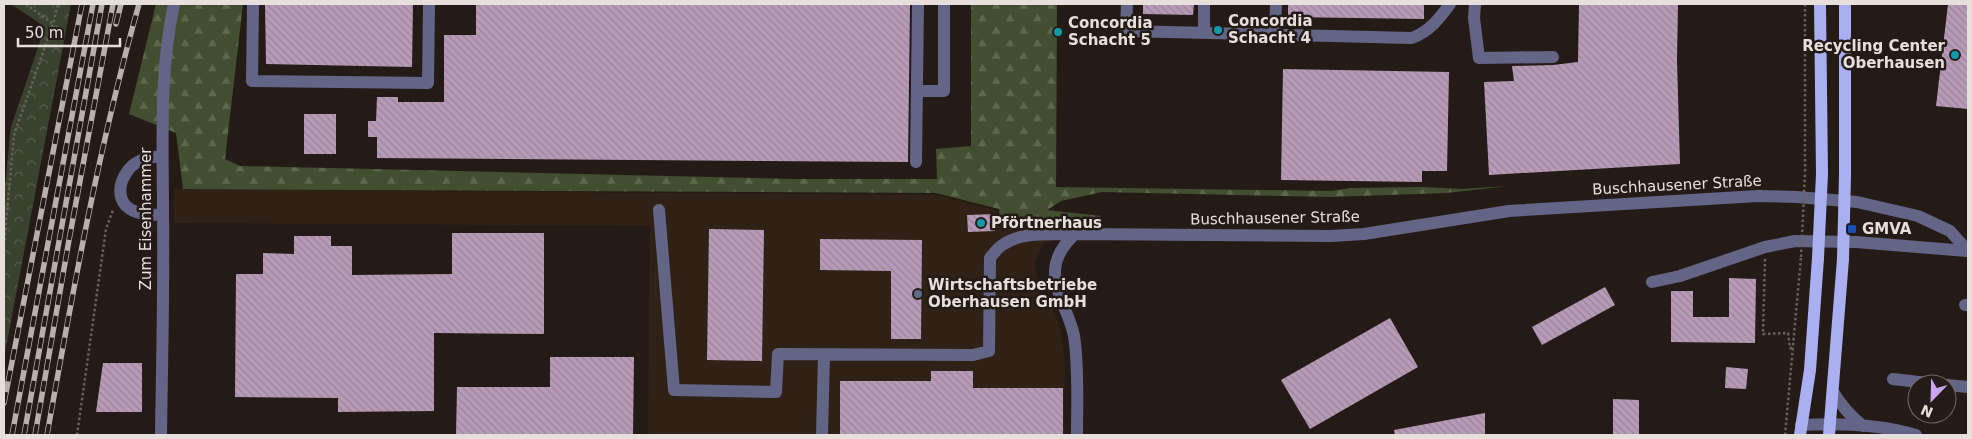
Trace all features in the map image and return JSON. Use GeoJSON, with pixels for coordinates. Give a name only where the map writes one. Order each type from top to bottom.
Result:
{"type":"FeatureCollection","features":[{"type":"Feature","properties":{"kind":"main road"},"geometry":{"type":"LineString","coordinates":[[1801,430],[1810,370],[1822,174],[1820,4]]}},
{"type":"Feature","properties":{"kind":"main road"},"geometry":{"type":"LineString","coordinates":[[1829,431],[1843,259],[1845,4]]}},
{"type":"Feature","properties":{"kind":"street","name":"Zum Eisenhammer"},"geometry":{"type":"LineString","coordinates":[[161,435],[158,238],[163,214],[164,71],[168,30],[174,4]]}},
{"type":"Feature","properties":{"kind":"street"},"geometry":{"type":"LineString","coordinates":[[253,4],[252,80],[428,83],[429,4]]}},
{"type":"Feature","properties":{"kind":"street"},"geometry":{"type":"LineString","coordinates":[[916,162],[918,4]]}},
{"type":"Feature","properties":{"kind":"street"},"geometry":{"type":"LineString","coordinates":[[917,91],[944,91],[944,4]]}},
{"type":"Feature","properties":{"kind":"street"},"geometry":{"type":"LineString","coordinates":[[1126,4],[1126,31],[1412,38],[1424,33],[1435,24],[1450,4]]}},
{"type":"Feature","properties":{"kind":"street"},"geometry":{"type":"LineString","coordinates":[[1204,4],[1204,32]]}},
{"type":"Feature","properties":{"kind":"street"},"geometry":{"type":"LineString","coordinates":[[1275,34],[1276,4]]}},
{"type":"Feature","properties":{"kind":"street"},"geometry":{"type":"LineString","coordinates":[[1475,4],[1474,18],[1479,58],[1553,57]]}},
{"type":"Feature","properties":{"kind":"street"},"geometry":{"type":"LineString","coordinates":[[162,156],[142,160],[132,166],[126,171],[120,190],[123,203],[138,213],[163,214]]}},
{"type":"Feature","properties":{"kind":"street","name":"Buschhausener Straße"},"geometry":{"type":"LineString","coordinates":[[824,355],[973,355],[989,351],[990,258],[1004,243],[1016,239],[1045,235],[1330,236],[1364,234],[1509,211],[1758,196],[1857,202],[1918,216],[1950,231],[1967,251]]}},
{"type":"Feature","properties":{"kind":"street"},"geometry":{"type":"LineString","coordinates":[[659,210],[674,390],[776,392],[778,354],[824,355],[822,435]]}},
{"type":"Feature","properties":{"kind":"street"},"geometry":{"type":"LineString","coordinates":[[1075,234],[1066,242],[1058,254],[1055,270],[1058,289],[1074,338],[1077,435]]}},
{"type":"Feature","properties":{"kind":"street","name":"Buschhausener Straße"},"geometry":{"type":"LineString","coordinates":[[1652,282],[1680,276],[1765,247],[1796,242],[1856,242],[1967,251]]}},
{"type":"Feature","properties":{"kind":"street"},"geometry":{"type":"LineString","coordinates":[[1892,379],[1907,381]]}},
{"type":"Feature","properties":{"kind":"street"},"geometry":{"type":"LineString","coordinates":[[1833,392],[1852,418],[1863,426]]}},
{"type":"Feature","properties":{"kind":"street"},"geometry":{"type":"LineString","coordinates":[[1801,430],[1829,431],[1863,426],[1916,435]]}},
{"type":"Feature","properties":{"kind":"path"},"geometry":{"type":"LineString","coordinates":[[26,4],[53,24]]}},
{"type":"Feature","properties":{"kind":"path"},"geometry":{"type":"LineString","coordinates":[[4,245],[14,135],[53,24],[58,4]]}},
{"type":"Feature","properties":{"kind":"path"},"geometry":{"type":"LineString","coordinates":[[1785,435],[1801,257],[1805,173],[1805,4]]}},
{"type":"Feature","properties":{"kind":"path"},"geometry":{"type":"LineString","coordinates":[[77,435],[106,229],[113,209],[123,203]]}},
{"type":"Feature","properties":{"kind":"path"},"geometry":{"type":"LineString","coordinates":[[1765,247],[1763,334],[1788,332],[1790,348],[1793,348]]}},
{"type":"Feature","properties":{"kind":"shaded area"},"geometry":{"type":"Polygon","coordinates":[[[174,189],[937,195],[998,211],[998,225],[1062,228],[1048,244],[1044,243],[1035,262],[1037,280],[1051,304],[1061,330],[1065,365],[1064,435],[648,435],[650,226],[174,223],[174,189]]]}},
{"type":"Feature","properties":{"kind":"green space"},"geometry":{"type":"Polygon","coordinates":[[[11,4],[71,4],[4,358],[4,196],[11,127],[45,27],[11,4]]]}},
{"type":"Feature","properties":{"kind":"green space"},"geometry":{"type":"Polygon","coordinates":[[[156,4],[243,4],[225,159],[240,166],[794,179],[937,179],[936,149],[971,146],[971,4],[1057,4],[1056,187],[1332,191],[1350,188],[1423,187],[1462,189],[1509,186],[1446,193],[1330,197],[1102,192],[1061,201],[1047,210],[1101,216],[1084,226],[1000,223],[999,209],[936,193],[183,189],[176,133],[129,114],[156,4]]]}},
{"type":"Feature","properties":{"kind":"building"},"geometry":{"type":"Polygon","coordinates":[[[265,4],[413,4],[412,67],[266,64],[265,4]]]}},
{"type":"Feature","properties":{"kind":"building"},"geometry":{"type":"Polygon","coordinates":[[[476,4],[910,4],[908,162],[377,158],[377,137],[368,137],[368,121],[376,121],[377,97],[398,97],[398,102],[444,102],[444,35],[476,35],[476,4]]]}},
{"type":"Feature","properties":{"kind":"building"},"geometry":{"type":"Polygon","coordinates":[[[1143,4],[1194,4],[1193,15],[1143,14],[1143,4]]]}},
{"type":"Feature","properties":{"kind":"building"},"geometry":{"type":"Polygon","coordinates":[[[1288,4],[1424,4],[1424,19],[1288,17],[1288,4]]]}},
{"type":"Feature","properties":{"kind":"building"},"geometry":{"type":"Polygon","coordinates":[[[1579,4],[1678,4],[1677,60],[1680,164],[1489,175],[1484,82],[1514,81],[1512,66],[1578,62],[1579,4]]]}},
{"type":"Feature","properties":{"kind":"building","name":"Recycling Center Oberhausen"},"geometry":{"type":"Polygon","coordinates":[[[1948,4],[1968,4],[1968,109],[1936,106],[1948,4]]]}},
{"type":"Feature","properties":{"kind":"building"},"geometry":{"type":"Polygon","coordinates":[[[1283,69],[1449,72],[1447,171],[1422,171],[1422,182],[1281,180],[1283,69]]]}},
{"type":"Feature","properties":{"kind":"building"},"geometry":{"type":"Polygon","coordinates":[[[304,114],[336,114],[336,154],[304,154],[304,114]]]}},
{"type":"Feature","properties":{"kind":"building","name":"Pförtnerhaus"},"geometry":{"type":"Polygon","coordinates":[[[995,214],[995,231],[968,232],[967,215],[995,214]]]}},
{"type":"Feature","properties":{"kind":"building"},"geometry":{"type":"Polygon","coordinates":[[[709,229],[764,230],[762,361],[707,360],[709,229]]]}},
{"type":"Feature","properties":{"kind":"building"},"geometry":{"type":"Polygon","coordinates":[[[452,233],[544,233],[544,334],[434,333],[434,411],[338,412],[338,398],[235,397],[236,274],[263,274],[263,253],[294,254],[294,236],[331,236],[331,246],[352,246],[352,275],[452,274],[452,233]]]}},
{"type":"Feature","properties":{"kind":"building"},"geometry":{"type":"Polygon","coordinates":[[[820,239],[922,240],[921,339],[891,339],[891,271],[820,270],[820,239]]]}},
{"type":"Feature","properties":{"kind":"building"},"geometry":{"type":"Polygon","coordinates":[[[1729,278],[1756,279],[1755,343],[1671,342],[1671,291],[1693,291],[1693,317],[1729,317],[1729,278]]]}},
{"type":"Feature","properties":{"kind":"building"},"geometry":{"type":"Polygon","coordinates":[[[1605,287],[1615,305],[1542,345],[1532,327],[1605,287]]]}},
{"type":"Feature","properties":{"kind":"building"},"geometry":{"type":"Polygon","coordinates":[[[1390,318],[1418,367],[1310,429],[1281,380],[1390,318]]]}},
{"type":"Feature","properties":{"kind":"building"},"geometry":{"type":"Polygon","coordinates":[[[550,357],[634,357],[633,435],[456,435],[457,387],[550,387],[550,357]]]}},
{"type":"Feature","properties":{"kind":"building"},"geometry":{"type":"Polygon","coordinates":[[[103,363],[142,363],[142,412],[96,412],[103,363]]]}},
{"type":"Feature","properties":{"kind":"building"},"geometry":{"type":"Polygon","coordinates":[[[1726,367],[1748,369],[1746,389],[1725,388],[1726,367]]]}},
{"type":"Feature","properties":{"kind":"building"},"geometry":{"type":"Polygon","coordinates":[[[931,371],[973,371],[973,388],[1063,388],[1063,435],[840,435],[840,381],[931,381],[931,371]]]}},
{"type":"Feature","properties":{"kind":"building"},"geometry":{"type":"Polygon","coordinates":[[[1613,399],[1639,400],[1639,435],[1613,435],[1613,399]]]}},
{"type":"Feature","properties":{"kind":"building"},"geometry":{"type":"Polygon","coordinates":[[[1485,413],[1485,435],[1395,435],[1394,430],[1485,413]]]}},
{"type":"Feature","properties":{"kind":"railway"},"geometry":{"type":"LineString","coordinates":[[4,403],[82,4]]}},
{"type":"Feature","properties":{"kind":"railway"},"geometry":{"type":"LineString","coordinates":[[12,435],[93,4]]}},
{"type":"Feature","properties":{"kind":"railway"},"geometry":{"type":"LineString","coordinates":[[24,435],[102,4]]}},
{"type":"Feature","properties":{"kind":"railway"},"geometry":{"type":"LineString","coordinates":[[35,435],[113,4]]}},
{"type":"Feature","properties":{"kind":"railway"},"geometry":{"type":"LineString","coordinates":[[116,24],[121,4]]}},
{"type":"Feature","properties":{"kind":"railway"},"geometry":{"type":"LineString","coordinates":[[47,435],[99,165],[139,4]]}},
{"type":"Feature","properties":{"kind":"place","name":"Concordia Schacht 4"},"geometry":{"type":"Point","coordinates":[1218,30]}},
{"type":"Feature","properties":{"kind":"place","name":"Concordia Schacht 5"},"geometry":{"type":"Point","coordinates":[1058,32]}},
{"type":"Feature","properties":{"kind":"place","name":"Recycling Center Oberhausen"},"geometry":{"type":"Point","coordinates":[1955,55]}},
{"type":"Feature","properties":{"kind":"place","name":"Pförtnerhaus"},"geometry":{"type":"Point","coordinates":[981,223]}},
{"type":"Feature","properties":{"kind":"place","name":"GMVA"},"geometry":{"type":"Point","coordinates":[1852,229]}},
{"type":"Feature","properties":{"kind":"place","name":"Wirtschaftsbetriebe Oberhausen GmbH"},"geometry":{"type":"Point","coordinates":[918,294]}}]}
